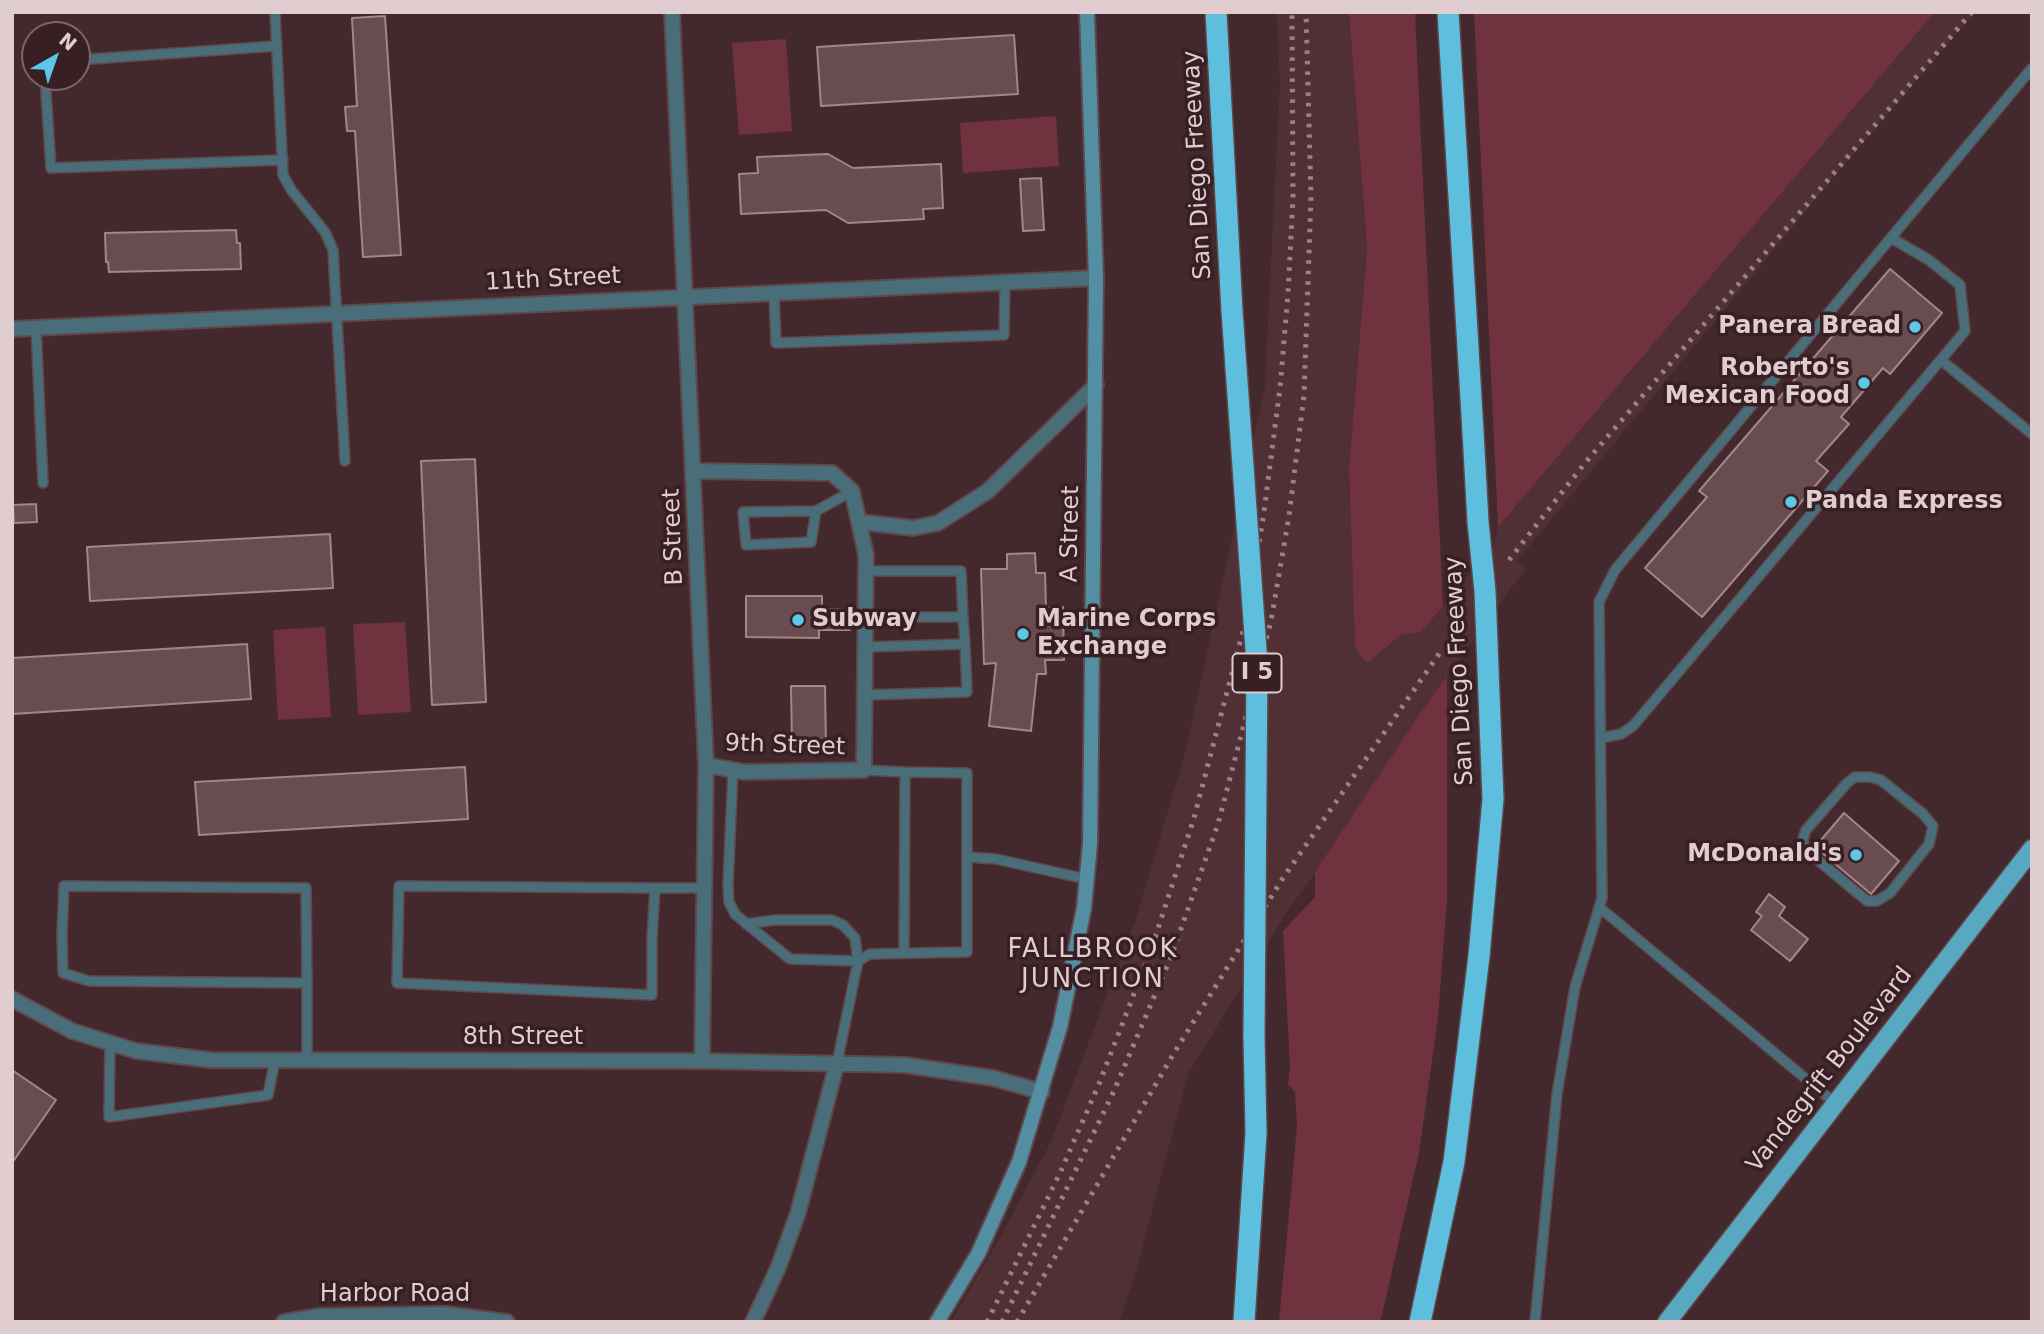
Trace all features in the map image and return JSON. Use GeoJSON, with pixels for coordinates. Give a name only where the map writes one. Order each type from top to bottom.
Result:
{"type":"FeatureCollection","features":[{"type":"Feature","properties":{"kind":"highway","name":"San Diego Freeway"},"geometry":{"type":"LineString","coordinates":[[1216,12],[1232,311],[1257,664],[1254,1036],[1256,1133],[1244,1322]]}},
{"type":"Feature","properties":{"kind":"highway","name":"San Diego Freeway"},"geometry":{"type":"LineString","coordinates":[[1420,1322],[1454,1162],[1479,956],[1493,799],[1485,591],[1478,522],[1448,12]]}},
{"type":"Feature","properties":{"kind":"main road","name":"A Street"},"geometry":{"type":"LineString","coordinates":[[937,1322],[978,1254],[1019,1162],[1060,1027],[1084,908],[1090,844],[1096,385],[1096,278],[1087,12]]}},
{"type":"Feature","properties":{"kind":"main road","name":"Vandegrift Boulevard"},"geometry":{"type":"LineString","coordinates":[[1667,1322],[2032,849]]}},
{"type":"Feature","properties":{"kind":"street","name":"B Street"},"geometry":{"type":"LineString","coordinates":[[672,12],[706,765],[702,1061]]}},
{"type":"Feature","properties":{"kind":"street","name":"11th Street"},"geometry":{"type":"LineString","coordinates":[[12,330],[1096,278]]}},
{"type":"Feature","properties":{"kind":"street"},"geometry":{"type":"LineString","coordinates":[[860,522],[913,528],[938,523],[988,491],[1096,385]]}},
{"type":"Feature","properties":{"kind":"street"},"geometry":{"type":"LineString","coordinates":[[694,471],[832,473],[852,491],[866,555],[864,770]]}},
{"type":"Feature","properties":{"kind":"street","name":"9th Street"},"geometry":{"type":"LineString","coordinates":[[706,765],[744,772],[864,770]]}},
{"type":"Feature","properties":{"kind":"street","name":"8th Street"},"geometry":{"type":"LineString","coordinates":[[12,999],[72,1031],[136,1051],[211,1060],[702,1061],[905,1065],[993,1078],[1042,1093]]}},
{"type":"Feature","properties":{"kind":"street"},"geometry":{"type":"LineString","coordinates":[[753,1322],[778,1268],[798,1213],[837,1063]]}},
{"type":"Feature","properties":{"kind":"street","name":"Harbor Road"},"geometry":{"type":"LineString","coordinates":[[284,1322],[320,1316],[445,1314],[507,1322]]}},
{"type":"Feature","properties":{"kind":"lane"},"geometry":{"type":"LineString","coordinates":[[275,12],[283,175],[292,191],[325,232],[333,250],[345,461]]}},
{"type":"Feature","properties":{"kind":"lane"},"geometry":{"type":"LineString","coordinates":[[91,59],[276,46]]}},
{"type":"Feature","properties":{"kind":"lane"},"geometry":{"type":"LineString","coordinates":[[1535,1322],[1558,1094],[1575,987],[1602,898],[1599,602],[1615,570],[2031,71]]}},
{"type":"Feature","properties":{"kind":"lane"},"geometry":{"type":"LineString","coordinates":[[46,91],[51,168],[283,160]]}},
{"type":"Feature","properties":{"kind":"lane"},"geometry":{"type":"LineString","coordinates":[[1601,738],[1621,734],[1633,726],[1965,331],[1960,285],[1929,260],[1891,238]]}},
{"type":"Feature","properties":{"kind":"lane"},"geometry":{"type":"LineString","coordinates":[[774,293],[776,343],[1004,335],[1005,282]]}},
{"type":"Feature","properties":{"kind":"lane"},"geometry":{"type":"LineString","coordinates":[[36,328],[43,483]]}},
{"type":"Feature","properties":{"kind":"lane"},"geometry":{"type":"LineString","coordinates":[[1941,360],[2032,434]]}},
{"type":"Feature","properties":{"kind":"lane"},"geometry":{"type":"LineString","coordinates":[[817,511],[811,542],[746,545],[743,512],[817,511],[852,491]]}},
{"type":"Feature","properties":{"kind":"lane"},"geometry":{"type":"LineString","coordinates":[[864,695],[967,692],[961,571],[866,571]]}},
{"type":"Feature","properties":{"kind":"lane"},"geometry":{"type":"LineString","coordinates":[[865,619],[962,617]]}},
{"type":"Feature","properties":{"kind":"lane"},"geometry":{"type":"LineString","coordinates":[[865,647],[965,644]]}},
{"type":"Feature","properties":{"kind":"lane"},"geometry":{"type":"LineString","coordinates":[[733,770],[729,902],[735,914],[790,959],[858,961],[870,954],[967,952],[967,773],[864,770]]}},
{"type":"Feature","properties":{"kind":"lane"},"geometry":{"type":"LineString","coordinates":[[905,772],[905,953]]}},
{"type":"Feature","properties":{"kind":"lane"},"geometry":{"type":"LineString","coordinates":[[1855,777],[1870,777],[1881,780],[1923,814],[1933,826],[1929,844],[1890,893],[1877,901],[1867,901],[1813,856],[1802,842],[1806,830],[1847,783],[1855,777]]}},
{"type":"Feature","properties":{"kind":"lane"},"geometry":{"type":"LineString","coordinates":[[967,857],[996,859],[1086,879]]}},
{"type":"Feature","properties":{"kind":"lane"},"geometry":{"type":"LineString","coordinates":[[307,983],[89,981],[63,973],[64,886],[306,888],[307,983],[307,1060]]}},
{"type":"Feature","properties":{"kind":"lane"},"geometry":{"type":"LineString","coordinates":[[655,888],[653,995],[397,983],[399,886],[704,888]]}},
{"type":"Feature","properties":{"kind":"lane"},"geometry":{"type":"LineString","coordinates":[[1599,907],[1835,1104]]}},
{"type":"Feature","properties":{"kind":"lane"},"geometry":{"type":"LineString","coordinates":[[746,923],[832,920],[843,925],[855,938],[858,961],[837,1063]]}},
{"type":"Feature","properties":{"kind":"lane"},"geometry":{"type":"LineString","coordinates":[[110,1043],[109,1117],[268,1095],[275,1060]]}},
{"type":"Feature","properties":{"kind":"shaded area"},"geometry":{"type":"Polygon","coordinates":[[[1277,12],[1349,12],[1367,249],[1349,468],[1355,648],[1367,662],[1401,635],[1421,632],[1494,544],[1498,527],[1935,12],[1975,12],[1838,172],[1517,561],[1526,568],[1421,712],[1350,823],[1285,915],[1188,1074],[1136,1271],[1119,1322],[951,1322],[1050,1144],[1136,919],[1186,750],[1265,386],[1280,84],[1277,12]]]}},
{"type":"Feature","properties":{"kind":"shaded area"},"geometry":{"type":"Polygon","coordinates":[[[1349,12],[1415,12],[1443,606],[1421,632],[1401,635],[1367,663],[1355,648],[1349,468],[1367,249],[1349,12]]]}},
{"type":"Feature","properties":{"kind":"shaded area"},"geometry":{"type":"Polygon","coordinates":[[[1474,12],[1935,12],[1498,527],[1474,12]]]}},
{"type":"Feature","properties":{"kind":"shaded area"},"geometry":{"type":"Polygon","coordinates":[[[786,39],[792,131],[739,135],[732,43],[786,39]]]}},
{"type":"Feature","properties":{"kind":"shaded area"},"geometry":{"type":"Polygon","coordinates":[[[1056,116],[1059,166],[963,173],[960,123],[1056,116]]]}},
{"type":"Feature","properties":{"kind":"shaded area"},"geometry":{"type":"Polygon","coordinates":[[[405,622],[411,712],[358,715],[353,624],[405,622]]]}},
{"type":"Feature","properties":{"kind":"shaded area"},"geometry":{"type":"Polygon","coordinates":[[[325,627],[331,717],[278,720],[273,630],[325,627]]]}},
{"type":"Feature","properties":{"kind":"shaded area"},"geometry":{"type":"Polygon","coordinates":[[[1447,676],[1447,898],[1438,1018],[1419,1153],[1381,1319],[1375,1322],[1279,1322],[1297,1126],[1295,1092],[1288,1085],[1290,1068],[1283,931],[1315,897],[1315,872],[1447,676]]]}},
{"type":"Feature","properties":{"kind":"building"},"geometry":{"type":"Polygon","coordinates":[[[385,16],[401,255],[363,257],[355,131],[347,131],[345,107],[357,106],[352,18],[385,16]]]}},
{"type":"Feature","properties":{"kind":"building"},"geometry":{"type":"Polygon","coordinates":[[[1014,35],[1018,94],[821,106],[817,47],[1014,35]]]}},
{"type":"Feature","properties":{"kind":"building"},"geometry":{"type":"Polygon","coordinates":[[[828,154],[853,168],[941,164],[943,208],[923,209],[924,219],[848,223],[826,210],[741,214],[739,174],[758,173],[757,157],[828,154]]]}},
{"type":"Feature","properties":{"kind":"building"},"geometry":{"type":"Polygon","coordinates":[[[1041,178],[1044,230],[1023,231],[1020,179],[1041,178]]]}},
{"type":"Feature","properties":{"kind":"building"},"geometry":{"type":"Polygon","coordinates":[[[236,230],[237,243],[240,243],[241,269],[109,272],[106,262],[105,233],[236,230]]]}},
{"type":"Feature","properties":{"kind":"building"},"geometry":{"type":"Polygon","coordinates":[[[1890,269],[1942,313],[1890,374],[1883,368],[1841,417],[1849,424],[1816,461],[1828,471],[1702,617],[1645,568],[1707,497],[1699,491],[1890,269]]]}},
{"type":"Feature","properties":{"kind":"building"},"geometry":{"type":"Polygon","coordinates":[[[475,459],[486,702],[432,705],[421,461],[475,459]]]}},
{"type":"Feature","properties":{"kind":"building"},"geometry":{"type":"Polygon","coordinates":[[[36,504],[37,522],[14,523],[13,505],[36,504]]]}},
{"type":"Feature","properties":{"kind":"building"},"geometry":{"type":"Polygon","coordinates":[[[330,534],[333,588],[90,601],[87,547],[330,534]]]}},
{"type":"Feature","properties":{"kind":"building","name":"Marine Corps Exchange"},"geometry":{"type":"Polygon","coordinates":[[[1035,553],[1036,573],[1045,573],[1046,608],[1063,607],[1064,660],[1045,660],[1046,674],[1037,674],[1031,731],[989,726],[996,663],[984,664],[981,569],[1007,569],[1007,554],[1035,553]]]}},
{"type":"Feature","properties":{"kind":"building","name":"Subway"},"geometry":{"type":"Polygon","coordinates":[[[746,596],[822,596],[822,609],[850,610],[850,630],[819,630],[819,638],[746,637],[746,596]]]}},
{"type":"Feature","properties":{"kind":"building"},"geometry":{"type":"Polygon","coordinates":[[[247,644],[251,699],[12,714],[12,658],[247,644]]]}},
{"type":"Feature","properties":{"kind":"building"},"geometry":{"type":"Polygon","coordinates":[[[791,686],[825,686],[826,747],[792,747],[791,686]]]}},
{"type":"Feature","properties":{"kind":"building"},"geometry":{"type":"Polygon","coordinates":[[[465,767],[468,819],[199,835],[195,782],[465,767]]]}},
{"type":"Feature","properties":{"kind":"building","name":"McDonald's"},"geometry":{"type":"Polygon","coordinates":[[[1844,813],[1899,861],[1871,894],[1815,847],[1844,813]]]}},
{"type":"Feature","properties":{"kind":"building"},"geometry":{"type":"Polygon","coordinates":[[[1769,894],[1785,907],[1779,916],[1808,939],[1790,961],[1751,930],[1762,916],[1756,912],[1769,894]]]}},
{"type":"Feature","properties":{"kind":"building"},"geometry":{"type":"Polygon","coordinates":[[[12,1070],[56,1100],[12,1163],[12,1070]]]}},
{"type":"Feature","properties":{"kind":"railway"},"geometry":{"type":"LineString","coordinates":[[987,1322],[1060,1173],[1099,1084],[1151,950],[1194,818],[1247,616],[1280,388],[1288,294],[1293,197],[1292,12]]}},
{"type":"Feature","properties":{"kind":"railway"},"geometry":{"type":"LineString","coordinates":[[1002,1322],[1114,1091],[1171,957],[1218,824],[1271,621],[1289,516],[1304,395],[1311,197],[1306,12]]}},
{"type":"Feature","properties":{"kind":"railway"},"geometry":{"type":"LineString","coordinates":[[1509,560],[1585,463],[1972,12]]}},
{"type":"Feature","properties":{"kind":"railway"},"geometry":{"type":"LineString","coordinates":[[1017,1322],[1174,1053],[1283,878],[1441,651]]}},
{"type":"Feature","properties":{"kind":"place","name":"Panera Bread"},"geometry":{"type":"Point","coordinates":[1915,327]}},
{"type":"Feature","properties":{"kind":"place","name":"Roberto's Mexican Food"},"geometry":{"type":"Point","coordinates":[1864,383]}},
{"type":"Feature","properties":{"kind":"place","name":"Panda Express"},"geometry":{"type":"Point","coordinates":[1791,502]}},
{"type":"Feature","properties":{"kind":"place","name":"Subway"},"geometry":{"type":"Point","coordinates":[798,620]}},
{"type":"Feature","properties":{"kind":"place","name":"Marine Corps Exchange"},"geometry":{"type":"Point","coordinates":[1023,634]}},
{"type":"Feature","properties":{"kind":"place","name":"McDonald's"},"geometry":{"type":"Point","coordinates":[1856,855]}},
{"type":"Feature","properties":{"kind":"district","name":"FALLBROOK JUNCTION"},"geometry":{"type":"Point","coordinates":[1093,965]}}]}
